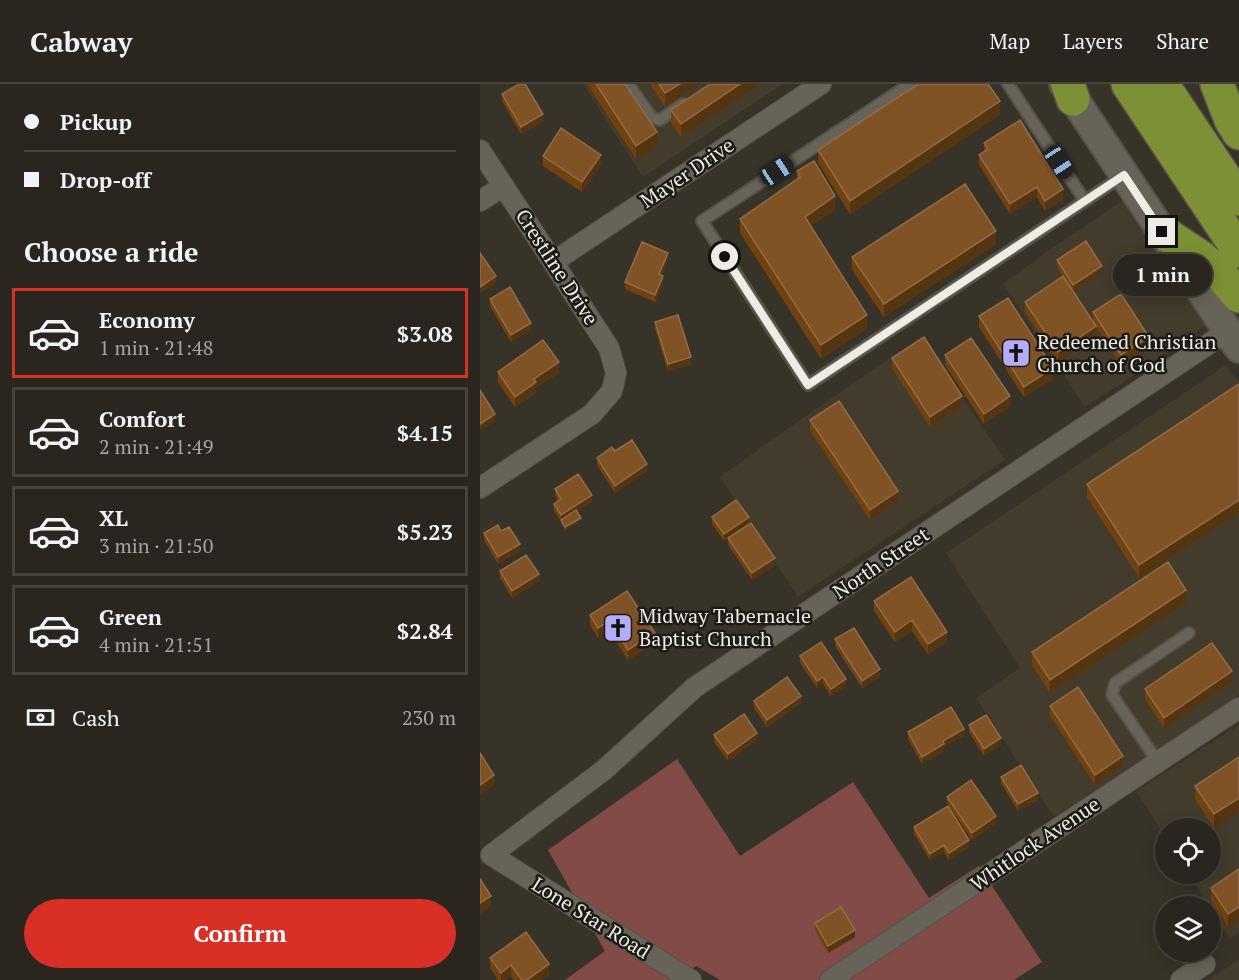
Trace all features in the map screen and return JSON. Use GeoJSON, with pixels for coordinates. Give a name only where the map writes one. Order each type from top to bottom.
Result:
{"type":"FeatureCollection","features":[{"type":"Feature","properties":{"kind":"highway"},"geometry":{"type":"LineString","coordinates":[[1128,84],[1239,251]]}},
{"type":"Feature","properties":{"kind":"highway"},"geometry":{"type":"LineString","coordinates":[[1162,84],[1239,200]]}},
{"type":"Feature","properties":{"kind":"highway"},"geometry":{"type":"LineString","coordinates":[[1217,84],[1231,120],[1239,133]]}},
{"type":"Feature","properties":{"kind":"highway"},"geometry":{"type":"LineString","coordinates":[[1162,232],[1202,258],[1239,296]]}},
{"type":"Feature","properties":{"kind":"main road"},"geometry":{"type":"LineString","coordinates":[[1225,84],[1239,104]]}},
{"type":"Feature","properties":{"kind":"main road"},"geometry":{"type":"LineString","coordinates":[[1068,89],[1234,339]]}},
{"type":"Feature","properties":{"kind":"street","name":"Mayer Drive"},"geometry":{"type":"LineString","coordinates":[[553,262],[820,84]]}},
{"type":"Feature","properties":{"kind":"street","name":"Crestline Drive"},"geometry":{"type":"LineString","coordinates":[[480,150],[609,348],[616,373],[612,391],[592,414],[480,488]]}},
{"type":"Feature","properties":{"kind":"street"},"geometry":{"type":"LineString","coordinates":[[480,201],[504,186]]}},
{"type":"Feature","properties":{"kind":"street","name":"North Street"},"geometry":{"type":"LineString","coordinates":[[491,855],[603,771],[695,687],[1234,339]]}},
{"type":"Feature","properties":{"kind":"street","name":"Whitlock Avenue"},"geometry":{"type":"LineString","coordinates":[[830,980],[1239,708]]}},
{"type":"Feature","properties":{"kind":"street","name":"Lone Star Road"},"geometry":{"type":"LineString","coordinates":[[491,855],[691,980]]}},
{"type":"Feature","properties":{"kind":"street"},"geometry":{"type":"LineString","coordinates":[[1181,980],[1205,964]]}},
{"type":"Feature","properties":{"kind":"lane"},"geometry":{"type":"LineString","coordinates":[[628,84],[652,118],[660,120],[695,96]]}},
{"type":"Feature","properties":{"kind":"lane"},"geometry":{"type":"LineString","coordinates":[[910,84],[702,221],[808,385],[1124,175]]}},
{"type":"Feature","properties":{"kind":"lane"},"geometry":{"type":"LineString","coordinates":[[1008,84],[1085,201]]}},
{"type":"Feature","properties":{"kind":"lane"},"geometry":{"type":"LineString","coordinates":[[1158,762],[1112,695],[1115,683],[1189,633]]}},
{"type":"Feature","properties":{"kind":"shaded area"},"geometry":{"type":"Polygon","coordinates":[[[583,84],[783,84],[643,177],[583,84]]]}},
{"type":"Feature","properties":{"kind":"shaded area"},"geometry":{"type":"Polygon","coordinates":[[[1123,200],[1206,325],[1085,407],[1003,284],[1123,200]]]}},
{"type":"Feature","properties":{"kind":"shaded area"},"geometry":{"type":"Polygon","coordinates":[[[921,337],[1005,460],[798,597],[720,477],[921,337]]]}},
{"type":"Feature","properties":{"kind":"shaded area"},"geometry":{"type":"Polygon","coordinates":[[[1226,365],[1239,383],[1239,695],[1054,817],[976,698],[1020,668],[946,553],[1226,365]]]}},
{"type":"Feature","properties":{"kind":"shaded area"},"geometry":{"type":"Polygon","coordinates":[[[1239,725],[1239,932],[1230,939],[1221,925],[1221,896],[1203,896],[1195,884],[1221,884],[1221,818],[1155,818],[1155,821],[1136,791],[1239,725]]]}},
{"type":"Feature","properties":{"kind":"shaded area"},"geometry":{"type":"Polygon","coordinates":[[[677,759],[740,856],[853,782],[929,898],[979,866],[1042,962],[1014,980],[720,980],[696,966],[676,980],[565,980],[605,951],[548,850],[677,759]]]}},
{"type":"Feature","properties":{"kind":"shaded area"},"geometry":{"type":"Polygon","coordinates":[[[1239,959],[1239,980],[1208,980],[1239,959]]]}},
{"type":"Feature","properties":{"kind":"building"},"geometry":{"type":"Polygon","coordinates":[[[519,84],[525,84],[543,114],[521,127],[502,94],[519,84]]]}},
{"type":"Feature","properties":{"kind":"building"},"geometry":{"type":"Polygon","coordinates":[[[596,84],[625,84],[657,132],[636,146],[596,84]]]}},
{"type":"Feature","properties":{"kind":"building"},"geometry":{"type":"Polygon","coordinates":[[[659,84],[680,84],[665,93],[659,84]]]}},
{"type":"Feature","properties":{"kind":"building"},"geometry":{"type":"Polygon","coordinates":[[[710,84],[740,84],[681,124],[671,110],[710,84]]]}},
{"type":"Feature","properties":{"kind":"building"},"geometry":{"type":"Polygon","coordinates":[[[918,84],[988,84],[1000,101],[850,201],[818,150],[918,84]]]}},
{"type":"Feature","properties":{"kind":"building"},"geometry":{"type":"Polygon","coordinates":[[[1020,120],[1063,189],[1045,201],[1037,187],[1010,204],[979,155],[988,149],[984,143],[1020,120]]]}},
{"type":"Feature","properties":{"kind":"building"},"geometry":{"type":"Polygon","coordinates":[[[561,128],[601,155],[582,182],[543,156],[561,128]]]}},
{"type":"Feature","properties":{"kind":"building"},"geometry":{"type":"Polygon","coordinates":[[[814,161],[835,196],[805,217],[867,315],[821,345],[740,219],[800,177],[797,171],[814,161]]]}},
{"type":"Feature","properties":{"kind":"building"},"geometry":{"type":"Polygon","coordinates":[[[965,184],[996,231],[884,304],[852,257],[965,184]]]}},
{"type":"Feature","properties":{"kind":"building"},"geometry":{"type":"Polygon","coordinates":[[[1086,241],[1102,266],[1073,285],[1057,260],[1086,241]]]}},
{"type":"Feature","properties":{"kind":"building"},"geometry":{"type":"Polygon","coordinates":[[[642,242],[668,253],[659,274],[663,276],[655,295],[625,282],[642,242]]]}},
{"type":"Feature","properties":{"kind":"building"},"geometry":{"type":"Polygon","coordinates":[[[480,253],[496,276],[480,287],[480,253]]]}},
{"type":"Feature","properties":{"kind":"building"},"geometry":{"type":"Polygon","coordinates":[[[1063,276],[1096,326],[1058,352],[1025,302],[1063,276]]]}},
{"type":"Feature","properties":{"kind":"building"},"geometry":{"type":"Polygon","coordinates":[[[510,287],[531,323],[511,335],[490,299],[510,287]]]}},
{"type":"Feature","properties":{"kind":"building"},"geometry":{"type":"Polygon","coordinates":[[[1121,294],[1149,337],[1121,355],[1093,312],[1121,294]]]}},
{"type":"Feature","properties":{"kind":"building","name":"Redeemed Christian Church of God"},"geometry":{"type":"Polygon","coordinates":[[[1008,298],[1053,368],[1024,387],[979,316],[1008,298]]]}},
{"type":"Feature","properties":{"kind":"building"},"geometry":{"type":"Polygon","coordinates":[[[678,315],[691,357],[668,364],[655,322],[678,315]]]}},
{"type":"Feature","properties":{"kind":"building"},"geometry":{"type":"Polygon","coordinates":[[[924,337],[962,396],[930,417],[892,358],[924,337]]]}},
{"type":"Feature","properties":{"kind":"building"},"geometry":{"type":"Polygon","coordinates":[[[971,338],[1010,396],[984,414],[945,355],[971,338]]]}},
{"type":"Feature","properties":{"kind":"building"},"geometry":{"type":"Polygon","coordinates":[[[543,340],[559,362],[534,379],[536,382],[515,397],[498,372],[543,340]]]}},
{"type":"Feature","properties":{"kind":"building"},"geometry":{"type":"Polygon","coordinates":[[[1239,384],[1239,500],[1139,565],[1087,484],[1239,384]]]}},
{"type":"Feature","properties":{"kind":"building"},"geometry":{"type":"Polygon","coordinates":[[[480,390],[495,414],[480,424],[480,390]]]}},
{"type":"Feature","properties":{"kind":"building"},"geometry":{"type":"Polygon","coordinates":[[[839,401],[898,491],[870,510],[810,420],[839,401]]]}},
{"type":"Feature","properties":{"kind":"building"},"geometry":{"type":"Polygon","coordinates":[[[632,440],[647,464],[615,486],[597,458],[612,447],[615,451],[632,440]]]}},
{"type":"Feature","properties":{"kind":"building"},"geometry":{"type":"Polygon","coordinates":[[[578,474],[592,495],[561,515],[554,504],[561,499],[555,489],[578,474]]]}},
{"type":"Feature","properties":{"kind":"building"},"geometry":{"type":"Polygon","coordinates":[[[736,500],[749,517],[724,534],[712,517],[736,500]]]}},
{"type":"Feature","properties":{"kind":"building"},"geometry":{"type":"Polygon","coordinates":[[[576,510],[581,518],[565,527],[561,520],[576,510]]]}},
{"type":"Feature","properties":{"kind":"building"},"geometry":{"type":"Polygon","coordinates":[[[751,523],[775,558],[752,573],[728,538],[751,523]]]}},
{"type":"Feature","properties":{"kind":"building"},"geometry":{"type":"Polygon","coordinates":[[[498,525],[501,531],[509,527],[520,544],[498,557],[484,533],[498,525]]]}},
{"type":"Feature","properties":{"kind":"building"},"geometry":{"type":"Polygon","coordinates":[[[526,555],[539,574],[512,591],[500,571],[526,555]]]}},
{"type":"Feature","properties":{"kind":"building"},"geometry":{"type":"Polygon","coordinates":[[[1168,562],[1186,590],[1050,680],[1032,652],[1168,562]]]}},
{"type":"Feature","properties":{"kind":"building"},"geometry":{"type":"Polygon","coordinates":[[[911,577],[947,632],[928,644],[912,620],[895,632],[874,601],[911,577]]]}},
{"type":"Feature","properties":{"kind":"building","name":"Midway Tabernacle Baptist Church"},"geometry":{"type":"Polygon","coordinates":[[[627,591],[655,633],[628,650],[609,621],[598,628],[590,615],[627,591]]]}},
{"type":"Feature","properties":{"kind":"building"},"geometry":{"type":"Polygon","coordinates":[[[854,628],[880,669],[862,681],[835,639],[854,628]]]}},
{"type":"Feature","properties":{"kind":"building"},"geometry":{"type":"Polygon","coordinates":[[[821,642],[846,679],[831,689],[823,677],[817,681],[800,656],[821,642]]]}},
{"type":"Feature","properties":{"kind":"building"},"geometry":{"type":"Polygon","coordinates":[[[1212,643],[1232,671],[1164,718],[1145,689],[1212,643]]]}},
{"type":"Feature","properties":{"kind":"building"},"geometry":{"type":"Polygon","coordinates":[[[787,677],[801,696],[767,720],[754,701],[787,677]]]}},
{"type":"Feature","properties":{"kind":"building"},"geometry":{"type":"Polygon","coordinates":[[[1078,687],[1123,756],[1095,775],[1050,706],[1078,687]]]}},
{"type":"Feature","properties":{"kind":"building"},"geometry":{"type":"Polygon","coordinates":[[[951,707],[964,729],[922,757],[908,732],[951,707]]]}},
{"type":"Feature","properties":{"kind":"building"},"geometry":{"type":"Polygon","coordinates":[[[744,714],[757,733],[728,754],[714,735],[744,714]]]}},
{"type":"Feature","properties":{"kind":"building"},"geometry":{"type":"Polygon","coordinates":[[[986,715],[1001,738],[984,749],[969,725],[986,715]]]}},
{"type":"Feature","properties":{"kind":"building"},"geometry":{"type":"Polygon","coordinates":[[[480,753],[494,775],[480,785],[480,753]]]}},
{"type":"Feature","properties":{"kind":"building"},"geometry":{"type":"Polygon","coordinates":[[[1239,757],[1239,798],[1214,814],[1195,786],[1239,757]]]}},
{"type":"Feature","properties":{"kind":"building"},"geometry":{"type":"Polygon","coordinates":[[[1021,765],[1038,793],[1018,804],[1001,777],[1021,765]]]}},
{"type":"Feature","properties":{"kind":"building"},"geometry":{"type":"Polygon","coordinates":[[[971,780],[996,816],[972,833],[947,797],[971,780]]]}},
{"type":"Feature","properties":{"kind":"building"},"geometry":{"type":"Polygon","coordinates":[[[948,806],[969,840],[949,853],[944,845],[930,854],[914,827],[948,806]]]}},
{"type":"Feature","properties":{"kind":"building"},"geometry":{"type":"Polygon","coordinates":[[[1239,869],[1239,907],[1228,914],[1221,903],[1221,896],[1216,896],[1211,888],[1221,884],[1221,881],[1239,869]]]}},
{"type":"Feature","properties":{"kind":"building"},"geometry":{"type":"Polygon","coordinates":[[[480,879],[491,896],[480,903],[480,879]]]}},
{"type":"Feature","properties":{"kind":"building"},"geometry":{"type":"Polygon","coordinates":[[[841,907],[855,930],[828,946],[815,923],[841,907]]]}},
{"type":"Feature","properties":{"kind":"building"},"geometry":{"type":"Polygon","coordinates":[[[526,932],[549,964],[527,980],[522,980],[511,965],[501,973],[490,958],[526,932]]]}},
{"type":"Feature","properties":{"kind":"place","name":"Redeemed Christian Church of God"},"geometry":{"type":"Point","coordinates":[1016,353]}},
{"type":"Feature","properties":{"kind":"place","name":"Midway Tabernacle Baptist Church"},"geometry":{"type":"Point","coordinates":[618,628]}},
{"type":"Feature","properties":{"kind":"route"},"geometry":{"type":"LineString","coordinates":[[725,257],[808,385],[1124,175],[1162,232]]}}]}
